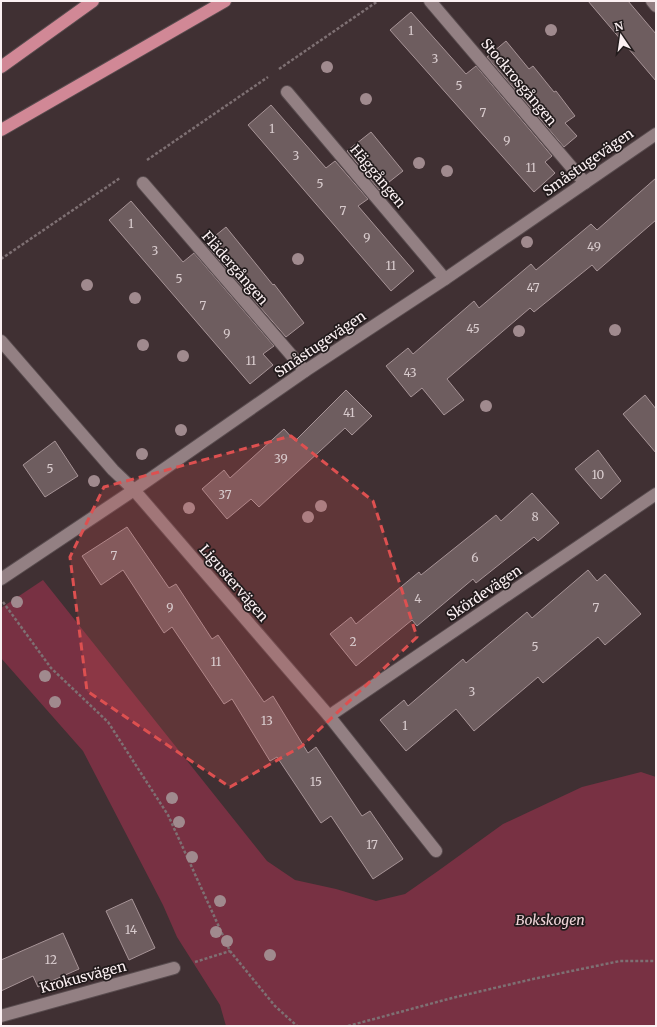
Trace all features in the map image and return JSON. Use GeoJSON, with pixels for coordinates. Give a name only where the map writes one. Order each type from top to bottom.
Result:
{"type":"FeatureCollection","features":[{"type":"Feature","properties":{"kind":"highway"},"geometry":{"type":"LineString","coordinates":[[1,67],[92,1]]}},
{"type":"Feature","properties":{"kind":"highway"},"geometry":{"type":"LineString","coordinates":[[1,130],[225,1]]}},
{"type":"Feature","properties":{"kind":"street","name":"Stockrosgången"},"geometry":{"type":"LineString","coordinates":[[430,1],[585,183]]}},
{"type":"Feature","properties":{"kind":"street"},"geometry":{"type":"LineString","coordinates":[[652,1],[656,6]]}},
{"type":"Feature","properties":{"kind":"street","name":"Häggången"},"geometry":{"type":"LineString","coordinates":[[287,92],[445,279]]}},
{"type":"Feature","properties":{"kind":"street","name":"Småstugevägen"},"geometry":{"type":"LineString","coordinates":[[1,579],[134,490],[305,372],[445,279],[656,134]]}},
{"type":"Feature","properties":{"kind":"street","name":"Flädergången"},"geometry":{"type":"LineString","coordinates":[[143,183],[305,372]]}},
{"type":"Feature","properties":{"kind":"street","name":"Ligustervägen"},"geometry":{"type":"LineString","coordinates":[[1,341],[113,470],[134,490],[329,716],[436,851]]}},
{"type":"Feature","properties":{"kind":"street","name":"Skördevägen"},"geometry":{"type":"LineString","coordinates":[[329,716],[656,494]]}},
{"type":"Feature","properties":{"kind":"street","name":"Krokusvägen"},"geometry":{"type":"LineString","coordinates":[[1,1016],[174,968]]}},
{"type":"Feature","properties":{"kind":"path"},"geometry":{"type":"LineString","coordinates":[[279,69],[378,1]]}},
{"type":"Feature","properties":{"kind":"path"},"geometry":{"type":"LineString","coordinates":[[144,162],[273,74]]}},
{"type":"Feature","properties":{"kind":"path"},"geometry":{"type":"LineString","coordinates":[[1,259],[125,175]]}},
{"type":"Feature","properties":{"kind":"path"},"geometry":{"type":"LineString","coordinates":[[1,599],[51,668],[108,722],[168,815],[230,951],[275,1006],[297,1026]]}},
{"type":"Feature","properties":{"kind":"path"},"geometry":{"type":"LineString","coordinates":[[174,968],[230,951]]}},
{"type":"Feature","properties":{"kind":"path"},"geometry":{"type":"LineString","coordinates":[[348,1026],[452,998],[533,979],[620,961],[656,961]]}},
{"type":"Feature","properties":{"kind":"highlighted area"},"geometry":{"type":"Polygon","coordinates":[[[291,436],[373,501],[417,637],[302,746],[230,787],[87,691],[70,557],[104,487],[291,436]]]}},
{"type":"Feature","properties":{"kind":"green space","name":"Bokskogen"},"geometry":{"type":"Polygon","coordinates":[[[43,580],[267,861],[295,880],[336,889],[376,901],[405,894],[503,824],[582,787],[641,772],[656,777],[656,1026],[226,1026],[220,1005],[177,937],[163,905],[83,751],[1,658],[1,608],[43,580]]]}},
{"type":"Feature","properties":{"kind":"building"},"geometry":{"type":"Polygon","coordinates":[[[588,1],[628,1],[656,34],[656,81],[588,1]]]}},
{"type":"Feature","properties":{"kind":"building"},"geometry":{"type":"Polygon","coordinates":[[[411,12],[466,74],[476,66],[552,156],[545,162],[555,173],[534,192],[390,30],[411,12]]]}},
{"type":"Feature","properties":{"kind":"building"},"geometry":{"type":"Polygon","coordinates":[[[506,41],[529,69],[533,66],[554,92],[556,91],[575,116],[565,123],[577,136],[564,147],[487,57],[506,41]]]}},
{"type":"Feature","properties":{"kind":"building"},"geometry":{"type":"Polygon","coordinates":[[[271,105],[326,168],[335,161],[368,199],[358,206],[414,271],[391,291],[248,125],[271,105]]]}},
{"type":"Feature","properties":{"kind":"building"},"geometry":{"type":"Polygon","coordinates":[[[371,132],[403,171],[379,190],[347,151],[371,132]]]}},
{"type":"Feature","properties":{"kind":"building"},"geometry":{"type":"Polygon","coordinates":[[[656,178],[656,220],[597,271],[592,265],[534,312],[530,308],[447,379],[464,400],[444,415],[422,388],[411,397],[386,366],[408,348],[413,354],[474,301],[479,308],[531,264],[536,270],[591,224],[597,230],[656,178]]]}},
{"type":"Feature","properties":{"kind":"building"},"geometry":{"type":"Polygon","coordinates":[[[131,201],[183,262],[194,253],[274,346],[263,354],[273,365],[250,384],[109,220],[131,201]]]}},
{"type":"Feature","properties":{"kind":"building"},"geometry":{"type":"Polygon","coordinates":[[[226,227],[273,285],[274,284],[304,323],[286,337],[205,244],[226,227]]]}},
{"type":"Feature","properties":{"kind":"building"},"geometry":{"type":"Polygon","coordinates":[[[346,390],[372,416],[352,435],[345,428],[259,507],[251,499],[227,519],[202,489],[224,470],[230,478],[284,429],[295,441],[346,390]]]}},
{"type":"Feature","properties":{"kind":"building"},"geometry":{"type":"Polygon","coordinates":[[[645,395],[656,409],[656,453],[623,414],[645,395]]]}},
{"type":"Feature","properties":{"kind":"building"},"geometry":{"type":"Polygon","coordinates":[[[55,441],[78,476],[45,497],[23,465],[55,441]]]}},
{"type":"Feature","properties":{"kind":"building"},"geometry":{"type":"Polygon","coordinates":[[[598,450],[621,481],[601,499],[575,469],[598,450]]]}},
{"type":"Feature","properties":{"kind":"building"},"geometry":{"type":"Polygon","coordinates":[[[532,493],[559,523],[538,541],[534,537],[476,583],[473,579],[417,626],[412,620],[356,666],[330,634],[351,617],[356,624],[419,572],[421,575],[496,515],[501,521],[532,493]]]}},
{"type":"Feature","properties":{"kind":"building"},"geometry":{"type":"Polygon","coordinates":[[[127,527],[169,588],[176,584],[212,639],[218,635],[264,702],[273,696],[308,753],[316,747],[362,816],[370,811],[403,859],[373,879],[331,816],[321,823],[277,757],[270,761],[232,699],[224,704],[172,627],[164,633],[123,570],[101,585],[82,556],[127,527]]]}},
{"type":"Feature","properties":{"kind":"building"},"geometry":{"type":"Polygon","coordinates":[[[588,570],[597,581],[605,574],[641,614],[605,645],[598,637],[543,683],[538,677],[474,731],[456,709],[406,751],[380,720],[404,700],[408,706],[463,659],[466,663],[527,612],[532,618],[588,570]]]}},
{"type":"Feature","properties":{"kind":"building"},"geometry":{"type":"Polygon","coordinates":[[[132,899],[155,948],[129,960],[106,911],[132,899]]]}},
{"type":"Feature","properties":{"kind":"building"},"geometry":{"type":"Polygon","coordinates":[[[63,933],[79,969],[38,987],[33,976],[1,991],[1,960],[63,933]]]}}]}
